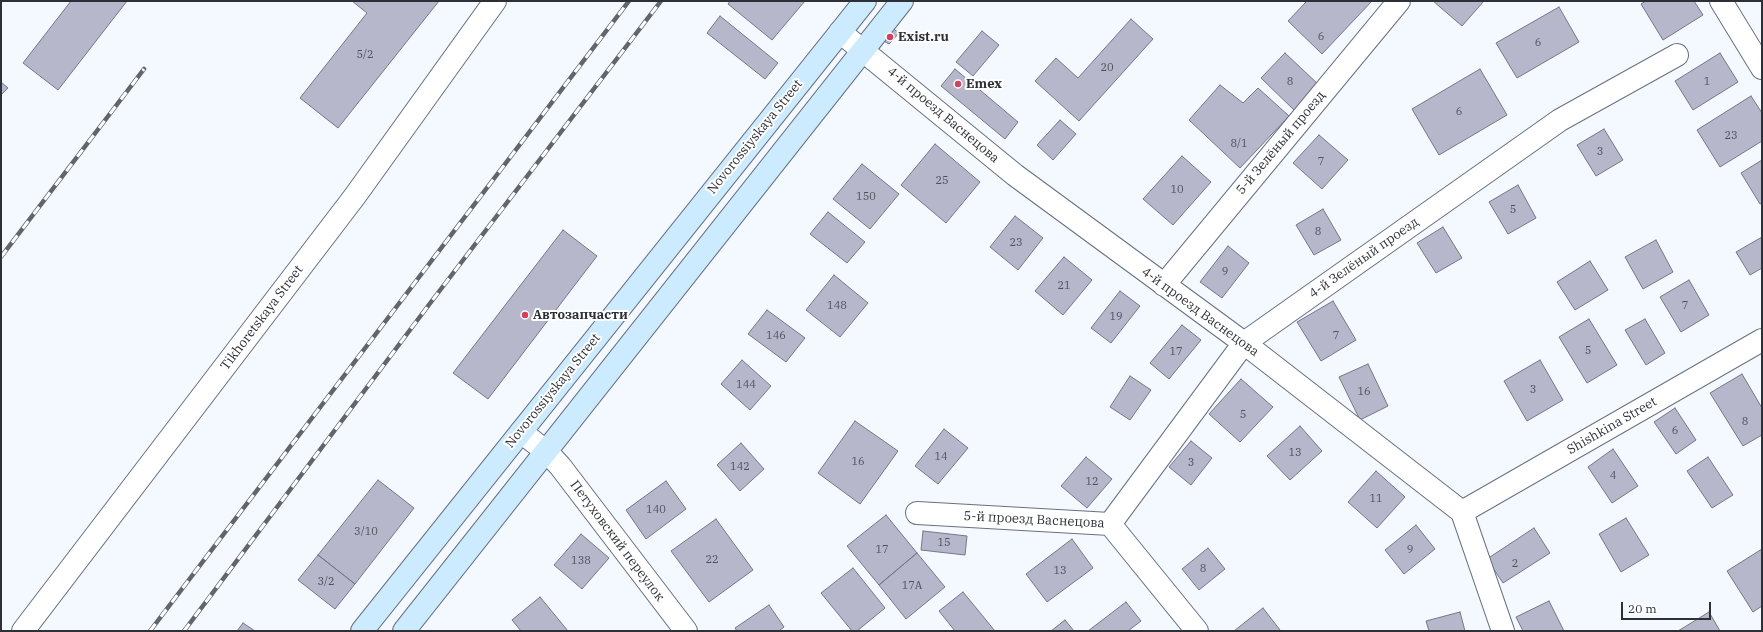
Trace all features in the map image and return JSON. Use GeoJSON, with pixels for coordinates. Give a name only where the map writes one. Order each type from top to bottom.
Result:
{"type":"FeatureCollection","features":[{"type":"Feature","properties":{"kind":"main road","name":"Novorossiyskaya Street"},"geometry":{"type":"LineString","coordinates":[[362,631],[865,1]]}},
{"type":"Feature","properties":{"kind":"main road"},"geometry":{"type":"LineString","coordinates":[[404,631],[902,1]]}},
{"type":"Feature","properties":{"kind":"street","name":"Tikhoretskaya Street"},"geometry":{"type":"LineString","coordinates":[[23,631],[355,196],[495,1]]}},
{"type":"Feature","properties":{"kind":"street","name":"5-й Зелёный проезд"},"geometry":{"type":"LineString","coordinates":[[1164,284],[1399,1]]}},
{"type":"Feature","properties":{"kind":"street"},"geometry":{"type":"LineString","coordinates":[[1721,1],[1762,68]]}},
{"type":"Feature","properties":{"kind":"street","name":"4-й проезд Васнецова"},"geometry":{"type":"LineString","coordinates":[[840,32],[863,49],[1015,175],[1244,343],[1462,512]]}},
{"type":"Feature","properties":{"kind":"street","name":"4-й Зелёный проезд"},"geometry":{"type":"LineString","coordinates":[[1110,524],[1244,343],[1560,120],[1677,55]]}},
{"type":"Feature","properties":{"kind":"street","name":"Shishkina Street"},"geometry":{"type":"LineString","coordinates":[[1462,512],[1762,340]]}},
{"type":"Feature","properties":{"kind":"street","name":"Петуховский переулок"},"geometry":{"type":"LineString","coordinates":[[520,432],[547,452],[560,466],[686,631]]}},
{"type":"Feature","properties":{"kind":"street"},"geometry":{"type":"LineString","coordinates":[[1462,512],[1503,631]]}},
{"type":"Feature","properties":{"kind":"street","name":"5-й проезд Васнецова"},"geometry":{"type":"LineString","coordinates":[[917,514],[1110,524],[1197,631]]}},
{"type":"Feature","properties":{"kind":"building"},"geometry":{"type":"Polygon","coordinates":[[[71,1],[127,1],[58,90],[23,63],[71,1]]]}},
{"type":"Feature","properties":{"kind":"building"},"geometry":{"type":"Polygon","coordinates":[[[352,1],[439,1],[338,128],[300,98],[367,13],[352,1]]]}},
{"type":"Feature","properties":{"kind":"building"},"geometry":{"type":"Polygon","coordinates":[[[730,1],[805,1],[772,40],[728,4],[730,1]]]}},
{"type":"Feature","properties":{"kind":"building"},"geometry":{"type":"Polygon","coordinates":[[[1307,1],[1372,1],[1322,54],[1288,21],[1307,1]]]}},
{"type":"Feature","properties":{"kind":"building"},"geometry":{"type":"Polygon","coordinates":[[[1433,1],[1484,1],[1462,26],[1433,1]]]}},
{"type":"Feature","properties":{"kind":"building"},"geometry":{"type":"Polygon","coordinates":[[[1646,1],[1694,1],[1703,15],[1663,40],[1641,4],[1646,1]]]}},
{"type":"Feature","properties":{"kind":"building"},"geometry":{"type":"Polygon","coordinates":[[[1559,7],[1579,42],[1517,78],[1496,43],[1559,7]]]}},
{"type":"Feature","properties":{"kind":"building"},"geometry":{"type":"Polygon","coordinates":[[[720,16],[778,63],[765,79],[707,33],[720,16]]]}},
{"type":"Feature","properties":{"kind":"building"},"geometry":{"type":"Polygon","coordinates":[[[1131,19],[1153,39],[1079,121],[1035,81],[1056,58],[1078,78],[1131,19]]]}},
{"type":"Feature","properties":{"kind":"building","name":"Exist.ru"},"geometry":{"type":"Polygon","coordinates":[[[891,27],[899,33],[889,44],[882,40],[891,27]]]}},
{"type":"Feature","properties":{"kind":"building"},"geometry":{"type":"Polygon","coordinates":[[[982,31],[999,45],[973,76],[956,62],[982,31]]]}},
{"type":"Feature","properties":{"kind":"building"},"geometry":{"type":"Polygon","coordinates":[[[1285,53],[1319,85],[1294,110],[1261,78],[1285,53]]]}},
{"type":"Feature","properties":{"kind":"building"},"geometry":{"type":"Polygon","coordinates":[[[1720,53],[1738,82],[1693,110],[1675,81],[1720,53]]]}},
{"type":"Feature","properties":{"kind":"building"},"geometry":{"type":"Polygon","coordinates":[[[955,69],[1018,122],[1005,139],[941,86],[955,69]]]}},
{"type":"Feature","properties":{"kind":"building"},"geometry":{"type":"Polygon","coordinates":[[[1480,69],[1507,115],[1439,155],[1412,109],[1480,69]]]}},
{"type":"Feature","properties":{"kind":"building"},"geometry":{"type":"Polygon","coordinates":[[[1,82],[8,88],[1,95],[1,82]]]}},
{"type":"Feature","properties":{"kind":"building"},"geometry":{"type":"Polygon","coordinates":[[[1220,85],[1243,103],[1258,88],[1289,116],[1240,168],[1189,120],[1220,85]]]}},
{"type":"Feature","properties":{"kind":"building"},"geometry":{"type":"Polygon","coordinates":[[[1751,96],[1762,113],[1762,141],[1720,167],[1697,130],[1751,96]]]}},
{"type":"Feature","properties":{"kind":"building"},"geometry":{"type":"Polygon","coordinates":[[[1060,120],[1076,134],[1053,160],[1037,145],[1060,120]]]}},
{"type":"Feature","properties":{"kind":"building"},"geometry":{"type":"Polygon","coordinates":[[[1604,129],[1623,160],[1596,176],[1577,145],[1604,129]]]}},
{"type":"Feature","properties":{"kind":"building"},"geometry":{"type":"Polygon","coordinates":[[[1319,135],[1348,160],[1322,189],[1293,163],[1319,135]]]}},
{"type":"Feature","properties":{"kind":"building"},"geometry":{"type":"Polygon","coordinates":[[[935,144],[980,182],[946,223],[901,185],[935,144]]]}},
{"type":"Feature","properties":{"kind":"building"},"geometry":{"type":"Polygon","coordinates":[[[1182,156],[1211,182],[1173,225],[1143,199],[1182,156]]]}},
{"type":"Feature","properties":{"kind":"building"},"geometry":{"type":"Polygon","coordinates":[[[1762,160],[1762,203],[1760,204],[1741,173],[1762,160]]]}},
{"type":"Feature","properties":{"kind":"building"},"geometry":{"type":"Polygon","coordinates":[[[862,164],[899,194],[870,229],[833,199],[862,164]]]}},
{"type":"Feature","properties":{"kind":"building"},"geometry":{"type":"Polygon","coordinates":[[[1518,185],[1536,218],[1508,234],[1489,202],[1518,185]]]}},
{"type":"Feature","properties":{"kind":"building"},"geometry":{"type":"Polygon","coordinates":[[[1323,209],[1341,240],[1314,255],[1296,225],[1323,209]]]}},
{"type":"Feature","properties":{"kind":"building"},"geometry":{"type":"Polygon","coordinates":[[[828,212],[865,242],[847,263],[810,234],[828,212]]]}},
{"type":"Feature","properties":{"kind":"building"},"geometry":{"type":"Polygon","coordinates":[[[1015,216],[1043,238],[1018,270],[990,247],[1015,216]]]}},
{"type":"Feature","properties":{"kind":"building"},"geometry":{"type":"Polygon","coordinates":[[[1443,227],[1462,258],[1436,273],[1417,243],[1443,227]]]}},
{"type":"Feature","properties":{"kind":"building","name":"Автозапчасти"},"geometry":{"type":"Polygon","coordinates":[[[563,230],[597,256],[488,399],[453,373],[563,230]]]}},
{"type":"Feature","properties":{"kind":"building"},"geometry":{"type":"Polygon","coordinates":[[[1762,237],[1762,268],[1750,275],[1736,252],[1762,237]]]}},
{"type":"Feature","properties":{"kind":"building"},"geometry":{"type":"Polygon","coordinates":[[[1656,240],[1673,272],[1643,289],[1625,257],[1656,240]]]}},
{"type":"Feature","properties":{"kind":"building"},"geometry":{"type":"Polygon","coordinates":[[[1228,246],[1249,263],[1222,298],[1200,282],[1228,246]]]}},
{"type":"Feature","properties":{"kind":"building"},"geometry":{"type":"Polygon","coordinates":[[[1064,257],[1092,280],[1063,315],[1035,291],[1064,257]]]}},
{"type":"Feature","properties":{"kind":"building"},"geometry":{"type":"Polygon","coordinates":[[[1590,261],[1608,290],[1575,310],[1557,282],[1590,261]]]}},
{"type":"Feature","properties":{"kind":"building"},"geometry":{"type":"Polygon","coordinates":[[[834,275],[868,303],[840,337],[806,310],[834,275]]]}},
{"type":"Feature","properties":{"kind":"building"},"geometry":{"type":"Polygon","coordinates":[[[1689,280],[1709,315],[1681,332],[1660,297],[1689,280]]]}},
{"type":"Feature","properties":{"kind":"building"},"geometry":{"type":"Polygon","coordinates":[[[1120,291],[1140,306],[1111,343],[1091,328],[1120,291]]]}},
{"type":"Feature","properties":{"kind":"building"},"geometry":{"type":"Polygon","coordinates":[[[1333,301],[1356,340],[1321,361],[1297,322],[1333,301]]]}},
{"type":"Feature","properties":{"kind":"building"},"geometry":{"type":"Polygon","coordinates":[[[767,310],[805,338],[786,362],[748,334],[767,310]]]}},
{"type":"Feature","properties":{"kind":"building"},"geometry":{"type":"Polygon","coordinates":[[[1589,319],[1617,365],[1587,383],[1559,337],[1589,319]]]}},
{"type":"Feature","properties":{"kind":"building"},"geometry":{"type":"Polygon","coordinates":[[[1645,319],[1665,353],[1646,365],[1625,330],[1645,319]]]}},
{"type":"Feature","properties":{"kind":"building"},"geometry":{"type":"Polygon","coordinates":[[[1182,325],[1201,340],[1169,379],[1150,363],[1182,325]]]}},
{"type":"Feature","properties":{"kind":"building"},"geometry":{"type":"Polygon","coordinates":[[[742,360],[771,386],[750,410],[721,384],[742,360]]]}},
{"type":"Feature","properties":{"kind":"building"},"geometry":{"type":"Polygon","coordinates":[[[1540,360],[1563,400],[1527,421],[1504,381],[1540,360]]]}},
{"type":"Feature","properties":{"kind":"building"},"geometry":{"type":"Polygon","coordinates":[[[1368,364],[1388,406],[1360,420],[1339,377],[1368,364]]]}},
{"type":"Feature","properties":{"kind":"building"},"geometry":{"type":"Polygon","coordinates":[[[1742,374],[1762,408],[1762,435],[1743,446],[1710,393],[1742,374]]]}},
{"type":"Feature","properties":{"kind":"building"},"geometry":{"type":"Polygon","coordinates":[[[1130,376],[1151,390],[1130,420],[1110,407],[1130,376]]]}},
{"type":"Feature","properties":{"kind":"building"},"geometry":{"type":"Polygon","coordinates":[[[1241,379],[1273,407],[1240,442],[1209,414],[1241,379]]]}},
{"type":"Feature","properties":{"kind":"building"},"geometry":{"type":"Polygon","coordinates":[[[1675,408],[1696,440],[1676,454],[1654,422],[1675,408]]]}},
{"type":"Feature","properties":{"kind":"building"},"geometry":{"type":"Polygon","coordinates":[[[855,421],[898,451],[860,504],[818,473],[855,421]]]}},
{"type":"Feature","properties":{"kind":"building"},"geometry":{"type":"Polygon","coordinates":[[[1300,426],[1322,451],[1290,480],[1267,456],[1300,426]]]}},
{"type":"Feature","properties":{"kind":"building"},"geometry":{"type":"Polygon","coordinates":[[[944,429],[968,448],[938,484],[915,466],[944,429]]]}},
{"type":"Feature","properties":{"kind":"building"},"geometry":{"type":"Polygon","coordinates":[[[1191,441],[1212,458],[1191,485],[1169,467],[1191,441]]]}},
{"type":"Feature","properties":{"kind":"building"},"geometry":{"type":"Polygon","coordinates":[[[741,443],[764,469],[740,491],[717,465],[741,443]]]}},
{"type":"Feature","properties":{"kind":"building"},"geometry":{"type":"Polygon","coordinates":[[[1613,449],[1638,486],[1612,503],[1588,467],[1613,449]]]}},
{"type":"Feature","properties":{"kind":"building"},"geometry":{"type":"Polygon","coordinates":[[[1086,457],[1112,479],[1087,508],[1061,486],[1086,457]]]}},
{"type":"Feature","properties":{"kind":"building"},"geometry":{"type":"Polygon","coordinates":[[[1708,457],[1733,495],[1712,508],[1687,471],[1708,457]]]}},
{"type":"Feature","properties":{"kind":"building"},"geometry":{"type":"Polygon","coordinates":[[[1376,471],[1405,497],[1377,528],[1348,502],[1376,471]]]}},
{"type":"Feature","properties":{"kind":"building"},"geometry":{"type":"Polygon","coordinates":[[[378,480],[414,508],[355,584],[318,555],[378,480]]]}},
{"type":"Feature","properties":{"kind":"building"},"geometry":{"type":"Polygon","coordinates":[[[666,481],[686,509],[646,539],[626,510],[666,481]]]}},
{"type":"Feature","properties":{"kind":"building"},"geometry":{"type":"Polygon","coordinates":[[[886,515],[917,553],[879,585],[847,546],[886,515]]]}},
{"type":"Feature","properties":{"kind":"building"},"geometry":{"type":"Polygon","coordinates":[[[1626,518],[1649,555],[1621,572],[1599,534],[1626,518]]]}},
{"type":"Feature","properties":{"kind":"building"},"geometry":{"type":"Polygon","coordinates":[[[716,519],[753,570],[709,602],[671,551],[716,519]]]}},
{"type":"Feature","properties":{"kind":"building"},"geometry":{"type":"Polygon","coordinates":[[[1416,525],[1435,549],[1404,574],[1385,550],[1416,525]]]}},
{"type":"Feature","properties":{"kind":"building"},"geometry":{"type":"Polygon","coordinates":[[[1534,528],[1550,553],[1503,583],[1487,559],[1534,528]]]}},
{"type":"Feature","properties":{"kind":"building"},"geometry":{"type":"Polygon","coordinates":[[[923,531],[967,536],[965,555],[921,550],[923,531]]]}},
{"type":"Feature","properties":{"kind":"building"},"geometry":{"type":"Polygon","coordinates":[[[581,534],[609,558],[582,589],[554,565],[581,534]]]}},
{"type":"Feature","properties":{"kind":"building"},"geometry":{"type":"Polygon","coordinates":[[[1072,539],[1093,568],[1047,602],[1026,574],[1072,539]]]}},
{"type":"Feature","properties":{"kind":"building"},"geometry":{"type":"Polygon","coordinates":[[[1208,548],[1225,569],[1199,590],[1182,569],[1208,548]]]}},
{"type":"Feature","properties":{"kind":"building"},"geometry":{"type":"Polygon","coordinates":[[[1762,549],[1762,606],[1753,612],[1727,571],[1762,549]]]}},
{"type":"Feature","properties":{"kind":"building"},"geometry":{"type":"Polygon","coordinates":[[[917,553],[945,587],[906,619],[879,585],[917,553]]]}},
{"type":"Feature","properties":{"kind":"building"},"geometry":{"type":"Polygon","coordinates":[[[318,555],[355,584],[335,609],[298,580],[318,555]]]}},
{"type":"Feature","properties":{"kind":"building"},"geometry":{"type":"Polygon","coordinates":[[[853,568],[885,608],[857,631],[852,631],[821,593],[853,568]]]}},
{"type":"Feature","properties":{"kind":"building"},"geometry":{"type":"Polygon","coordinates":[[[963,592],[995,631],[955,631],[939,611],[963,592]]]}},
{"type":"Feature","properties":{"kind":"building"},"geometry":{"type":"Polygon","coordinates":[[[540,597],[568,631],[521,631],[512,620],[540,597]]]}},
{"type":"Feature","properties":{"kind":"building"},"geometry":{"type":"Polygon","coordinates":[[[1549,601],[1564,631],[1523,631],[1516,617],[1549,601]]]}},
{"type":"Feature","properties":{"kind":"building"},"geometry":{"type":"Polygon","coordinates":[[[1126,602],[1141,621],[1128,631],[1088,631],[1126,602]]]}},
{"type":"Feature","properties":{"kind":"building"},"geometry":{"type":"Polygon","coordinates":[[[769,605],[784,627],[779,631],[737,631],[735,628],[769,605]]]}},
{"type":"Feature","properties":{"kind":"building"},"geometry":{"type":"Polygon","coordinates":[[[1263,608],[1280,630],[1234,631],[1263,608]]]}},
{"type":"Feature","properties":{"kind":"building"},"geometry":{"type":"Polygon","coordinates":[[[1460,612],[1465,631],[1429,631],[1426,621],[1460,612]]]}},
{"type":"Feature","properties":{"kind":"building"},"geometry":{"type":"Polygon","coordinates":[[[1709,612],[1720,631],[1678,631],[1709,612]]]}},
{"type":"Feature","properties":{"kind":"building"},"geometry":{"type":"Polygon","coordinates":[[[1065,620],[1074,631],[1051,631],[1065,620]]]}},
{"type":"Feature","properties":{"kind":"building"},"geometry":{"type":"Polygon","coordinates":[[[243,623],[255,631],[237,631],[243,623]]]}},
{"type":"Feature","properties":{"kind":"railway"},"geometry":{"type":"LineString","coordinates":[[150,631],[629,1]]}},
{"type":"Feature","properties":{"kind":"railway"},"geometry":{"type":"LineString","coordinates":[[184,631],[428,306],[661,1]]}},
{"type":"Feature","properties":{"kind":"railway"},"geometry":{"type":"LineString","coordinates":[[1,257],[144,69]]}},
{"type":"Feature","properties":{"kind":"place","name":"Exist.ru"},"geometry":{"type":"Point","coordinates":[890,37]}},
{"type":"Feature","properties":{"kind":"place","name":"Emex"},"geometry":{"type":"Point","coordinates":[958,84]}},
{"type":"Feature","properties":{"kind":"place","name":"Автозапчасти"},"geometry":{"type":"Point","coordinates":[525,315]}}]}
